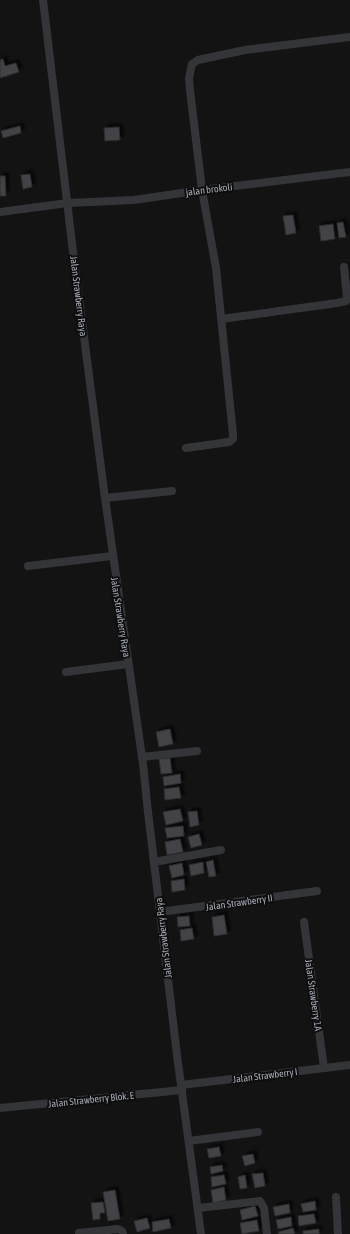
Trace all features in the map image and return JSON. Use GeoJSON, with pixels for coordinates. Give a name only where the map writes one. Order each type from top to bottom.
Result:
{"type":"FeatureCollection","features":[{"type":"Feature","properties":{"kind":"street","name":"Jalan Strawberry Raya"},"geometry":{"type":"LineString","coordinates":[[43,0],[112,556],[142,757],[181,1088],[202,1234]]}},
{"type":"Feature","properties":{"kind":"street"},"geometry":{"type":"LineString","coordinates":[[186,448],[229,442],[232,439],[233,434],[216,268],[202,190],[190,90],[189,78],[192,64],[198,60],[245,50],[350,36]]}},
{"type":"Feature","properties":{"kind":"street","name":"jalan brokoli"},"geometry":{"type":"LineString","coordinates":[[0,212],[68,203],[134,200],[350,172]]}},
{"type":"Feature","properties":{"kind":"street"},"geometry":{"type":"LineString","coordinates":[[221,319],[346,301],[347,297],[344,267]]}},
{"type":"Feature","properties":{"kind":"street"},"geometry":{"type":"LineString","coordinates":[[105,498],[172,490]]}},
{"type":"Feature","properties":{"kind":"street"},"geometry":{"type":"LineString","coordinates":[[28,566],[112,556]]}},
{"type":"Feature","properties":{"kind":"street"},"geometry":{"type":"LineString","coordinates":[[66,672],[128,664]]}},
{"type":"Feature","properties":{"kind":"street"},"geometry":{"type":"LineString","coordinates":[[142,757],[197,751]]}},
{"type":"Feature","properties":{"kind":"street"},"geometry":{"type":"LineString","coordinates":[[154,862],[221,850]]}},
{"type":"Feature","properties":{"kind":"street","name":"Jalan Strawberry II"},"geometry":{"type":"LineString","coordinates":[[160,912],[317,891]]}},
{"type":"Feature","properties":{"kind":"street","name":"Jalan Strawberry 1A"},"geometry":{"type":"LineString","coordinates":[[304,922],[324,1068]]}},
{"type":"Feature","properties":{"kind":"street","name":"Jalan Strawberry I"},"geometry":{"type":"LineString","coordinates":[[181,1088],[350,1065]]}},
{"type":"Feature","properties":{"kind":"street","name":"Jalan Strawberry Blok. E"},"geometry":{"type":"LineString","coordinates":[[0,1108],[181,1088]]}},
{"type":"Feature","properties":{"kind":"street"},"geometry":{"type":"LineString","coordinates":[[189,1141],[258,1132]]}},
{"type":"Feature","properties":{"kind":"street"},"geometry":{"type":"LineString","coordinates":[[336,1197],[338,1234]]}},
{"type":"Feature","properties":{"kind":"street"},"geometry":{"type":"LineString","coordinates":[[198,1208],[260,1201],[264,1208],[267,1234]]}},
{"type":"Feature","properties":{"kind":"street"},"geometry":{"type":"LineString","coordinates":[[79,1233],[118,1229],[122,1231],[123,1234]]}},
{"type":"Feature","properties":{"kind":"building"},"geometry":{"type":"Polygon","coordinates":[[[3,59],[5,66],[16,63],[19,72],[0,78],[0,60],[3,59]]]}},
{"type":"Feature","properties":{"kind":"building"},"geometry":{"type":"Polygon","coordinates":[[[20,126],[21,133],[3,138],[1,131],[20,126]]]}},
{"type":"Feature","properties":{"kind":"building"},"geometry":{"type":"Polygon","coordinates":[[[119,127],[120,140],[105,141],[104,128],[119,127]]]}},
{"type":"Feature","properties":{"kind":"building"},"geometry":{"type":"Polygon","coordinates":[[[30,174],[32,187],[23,189],[21,175],[30,174]]]}},
{"type":"Feature","properties":{"kind":"building"},"geometry":{"type":"Polygon","coordinates":[[[0,176],[5,176],[6,196],[0,196],[0,176]]]}},
{"type":"Feature","properties":{"kind":"building"},"geometry":{"type":"Polygon","coordinates":[[[293,215],[296,233],[286,235],[283,216],[293,215]]]}},
{"type":"Feature","properties":{"kind":"building"},"geometry":{"type":"Polygon","coordinates":[[[343,222],[346,237],[339,238],[337,223],[343,222]]]}},
{"type":"Feature","properties":{"kind":"building"},"geometry":{"type":"Polygon","coordinates":[[[333,224],[335,239],[321,241],[319,226],[333,224]]]}},
{"type":"Feature","properties":{"kind":"building"},"geometry":{"type":"Polygon","coordinates":[[[170,729],[173,744],[159,747],[156,732],[170,729]]]}},
{"type":"Feature","properties":{"kind":"building"},"geometry":{"type":"Polygon","coordinates":[[[170,758],[172,773],[161,774],[159,759],[170,758]]]}},
{"type":"Feature","properties":{"kind":"building"},"geometry":{"type":"Polygon","coordinates":[[[180,774],[181,783],[164,786],[163,777],[180,774]]]}},
{"type":"Feature","properties":{"kind":"building"},"geometry":{"type":"Polygon","coordinates":[[[179,787],[181,798],[165,800],[164,789],[179,787]]]}},
{"type":"Feature","properties":{"kind":"building"},"geometry":{"type":"Polygon","coordinates":[[[180,809],[183,821],[166,825],[163,812],[180,809]]]}},
{"type":"Feature","properties":{"kind":"building"},"geometry":{"type":"Polygon","coordinates":[[[197,811],[199,825],[190,827],[188,812],[197,811]]]}},
{"type":"Feature","properties":{"kind":"building"},"geometry":{"type":"Polygon","coordinates":[[[183,826],[184,836],[167,838],[165,828],[183,826]]]}},
{"type":"Feature","properties":{"kind":"building"},"geometry":{"type":"Polygon","coordinates":[[[199,834],[202,845],[191,848],[188,837],[199,834]]]}},
{"type":"Feature","properties":{"kind":"building"},"geometry":{"type":"Polygon","coordinates":[[[180,839],[183,852],[167,855],[165,842],[180,839]]]}},
{"type":"Feature","properties":{"kind":"building"},"geometry":{"type":"Polygon","coordinates":[[[213,860],[216,876],[209,877],[206,862],[213,860]]]}},
{"type":"Feature","properties":{"kind":"building"},"geometry":{"type":"Polygon","coordinates":[[[203,862],[204,873],[191,876],[189,865],[203,862]]]}},
{"type":"Feature","properties":{"kind":"building"},"geometry":{"type":"Polygon","coordinates":[[[182,863],[184,875],[172,878],[169,866],[182,863]]]}},
{"type":"Feature","properties":{"kind":"building"},"geometry":{"type":"Polygon","coordinates":[[[184,879],[185,890],[172,892],[171,881],[184,879]]]}},
{"type":"Feature","properties":{"kind":"building"},"geometry":{"type":"Polygon","coordinates":[[[224,915],[227,934],[214,936],[212,917],[224,915]]]}},
{"type":"Feature","properties":{"kind":"building"},"geometry":{"type":"Polygon","coordinates":[[[189,916],[190,926],[178,927],[177,917],[189,916]]]}},
{"type":"Feature","properties":{"kind":"building"},"geometry":{"type":"Polygon","coordinates":[[[192,928],[194,939],[181,941],[180,930],[192,928]]]}},
{"type":"Feature","properties":{"kind":"building"},"geometry":{"type":"Polygon","coordinates":[[[219,1147],[221,1156],[209,1158],[207,1149],[219,1147]]]}},
{"type":"Feature","properties":{"kind":"building"},"geometry":{"type":"Polygon","coordinates":[[[253,1154],[255,1163],[245,1166],[242,1156],[253,1154]]]}},
{"type":"Feature","properties":{"kind":"building"},"geometry":{"type":"Polygon","coordinates":[[[222,1165],[223,1171],[211,1174],[210,1167],[222,1165]]]}},
{"type":"Feature","properties":{"kind":"building"},"geometry":{"type":"Polygon","coordinates":[[[263,1173],[265,1186],[255,1188],[252,1174],[263,1173]]]}},
{"type":"Feature","properties":{"kind":"building"},"geometry":{"type":"Polygon","coordinates":[[[224,1175],[226,1184],[212,1187],[211,1177],[224,1175]]]}},
{"type":"Feature","properties":{"kind":"building"},"geometry":{"type":"Polygon","coordinates":[[[245,1175],[247,1188],[240,1189],[238,1177],[245,1175]]]}},
{"type":"Feature","properties":{"kind":"building"},"geometry":{"type":"Polygon","coordinates":[[[224,1187],[226,1200],[213,1203],[211,1190],[224,1187]]]}},
{"type":"Feature","properties":{"kind":"building"},"geometry":{"type":"Polygon","coordinates":[[[115,1190],[120,1219],[108,1221],[103,1192],[115,1190]]]}},
{"type":"Feature","properties":{"kind":"building"},"geometry":{"type":"Polygon","coordinates":[[[315,1201],[316,1210],[303,1212],[301,1204],[315,1201]]]}},
{"type":"Feature","properties":{"kind":"building"},"geometry":{"type":"Polygon","coordinates":[[[103,1202],[105,1213],[100,1213],[100,1219],[93,1220],[91,1203],[103,1202]]]}},
{"type":"Feature","properties":{"kind":"building"},"geometry":{"type":"Polygon","coordinates":[[[289,1204],[290,1213],[275,1216],[273,1207],[289,1204]]]}},
{"type":"Feature","properties":{"kind":"building"},"geometry":{"type":"Polygon","coordinates":[[[255,1206],[258,1216],[242,1220],[240,1210],[255,1206]]]}},
{"type":"Feature","properties":{"kind":"building"},"geometry":{"type":"Polygon","coordinates":[[[314,1214],[316,1223],[299,1226],[298,1216],[314,1214]]]}},
{"type":"Feature","properties":{"kind":"building"},"geometry":{"type":"Polygon","coordinates":[[[291,1217],[292,1226],[278,1229],[276,1220],[291,1217]]]}},
{"type":"Feature","properties":{"kind":"building"},"geometry":{"type":"Polygon","coordinates":[[[147,1218],[150,1228],[137,1232],[134,1221],[147,1218]]]}},
{"type":"Feature","properties":{"kind":"building"},"geometry":{"type":"Polygon","coordinates":[[[169,1219],[171,1228],[153,1232],[152,1222],[169,1219]]]}},
{"type":"Feature","properties":{"kind":"building"},"geometry":{"type":"Polygon","coordinates":[[[257,1220],[259,1231],[242,1234],[240,1223],[257,1220]]]}},
{"type":"Feature","properties":{"kind":"building"},"geometry":{"type":"Polygon","coordinates":[[[293,1228],[295,1234],[279,1234],[278,1232],[293,1228]]]}},
{"type":"Feature","properties":{"kind":"building"},"geometry":{"type":"Polygon","coordinates":[[[319,1229],[319,1234],[303,1234],[303,1231],[319,1229]]]}}]}
